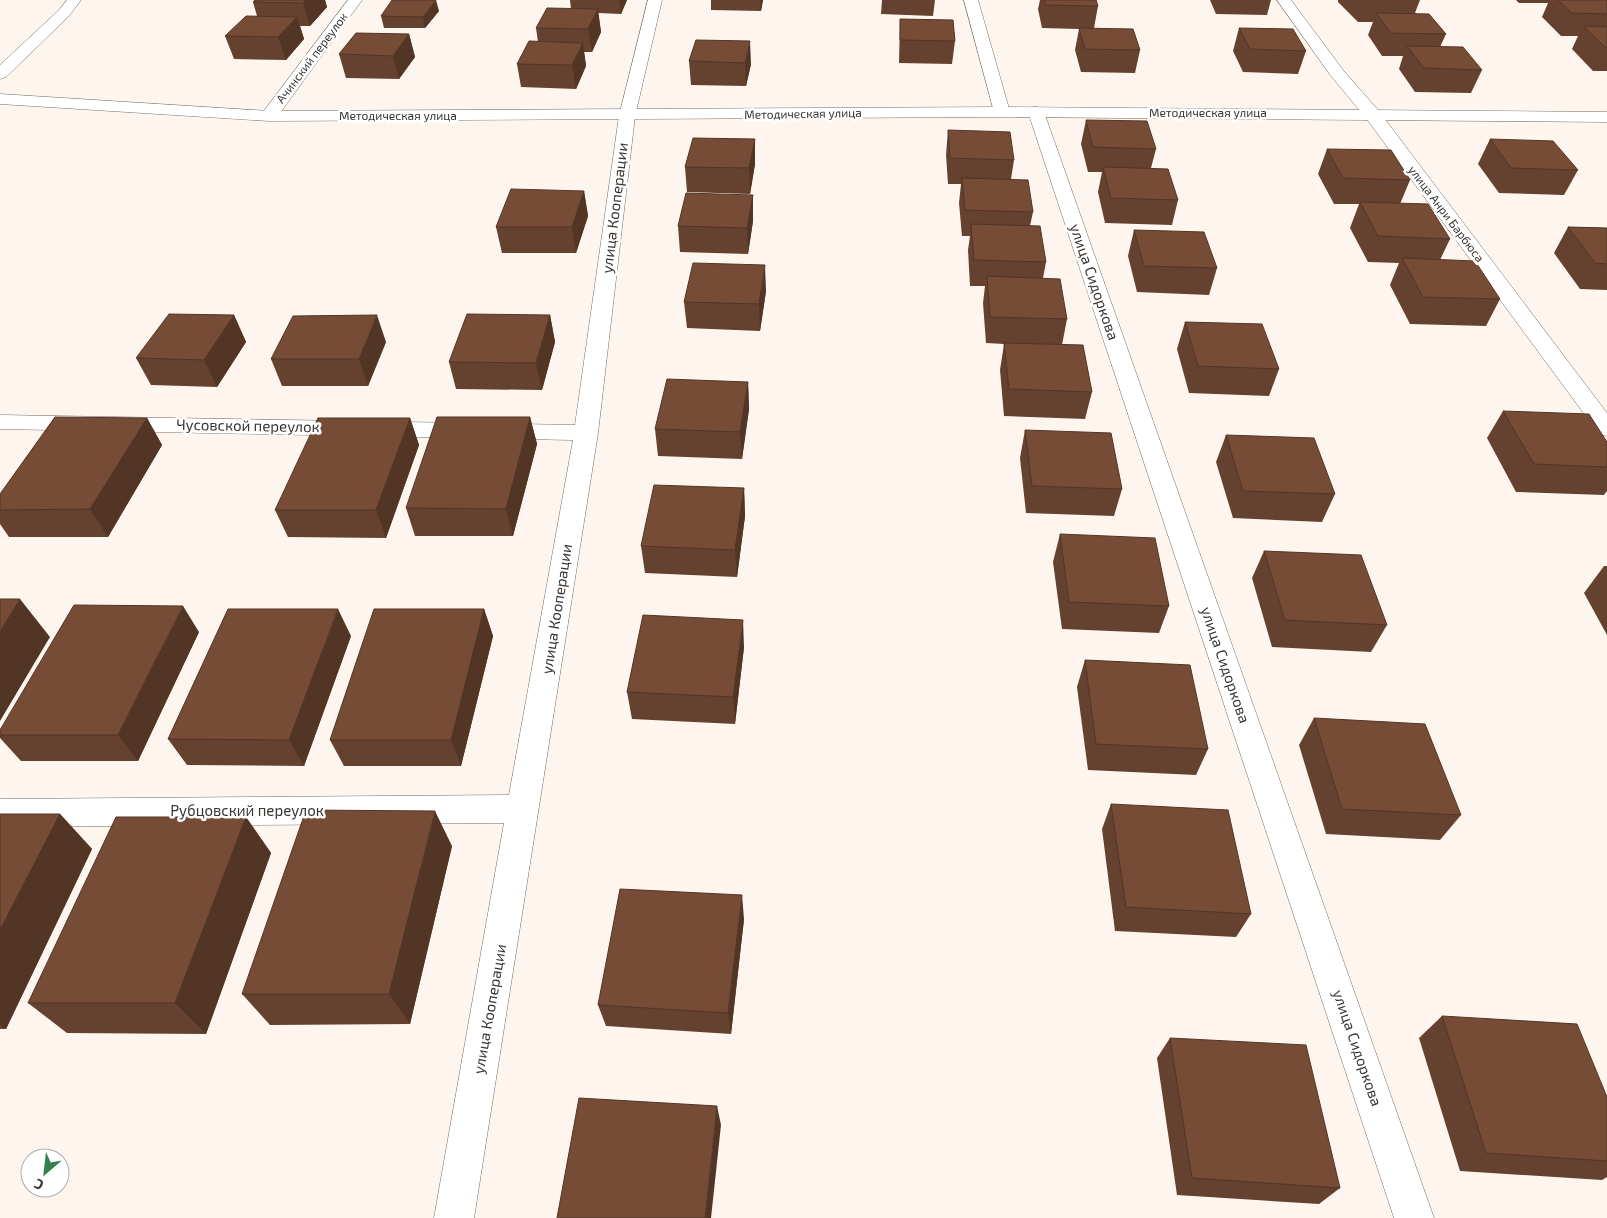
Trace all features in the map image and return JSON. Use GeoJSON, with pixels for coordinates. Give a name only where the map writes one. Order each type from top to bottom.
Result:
{"type":"FeatureCollection","features":[{"type":"Feature","properties":{"kind":"street"},"geometry":{"type":"LineString","coordinates":[[0,74],[64,13],[74,0]]}},
{"type":"Feature","properties":{"kind":"street","name":"Ачинский переулок"},"geometry":{"type":"LineString","coordinates":[[269,116],[355,0]]}},
{"type":"Feature","properties":{"kind":"street","name":"улица Кооперации"},"geometry":{"type":"LineString","coordinates":[[454,1218],[586,433],[627,116],[655,0]]}},
{"type":"Feature","properties":{"kind":"street"},"geometry":{"type":"LineString","coordinates":[[971,0],[1002,112]]}},
{"type":"Feature","properties":{"kind":"street","name":"улица Анри Барбюса"},"geometry":{"type":"LineString","coordinates":[[1284,0],[1337,73],[1372,114],[1607,429]]}},
{"type":"Feature","properties":{"kind":"street","name":"Методическая улица"},"geometry":{"type":"LineString","coordinates":[[0,99],[269,116],[627,116],[1036,112],[1607,117]]}},
{"type":"Feature","properties":{"kind":"street","name":"улица Сидоркова"},"geometry":{"type":"LineString","coordinates":[[1036,112],[1414,1218]]}},
{"type":"Feature","properties":{"kind":"street","name":"Чусовской переулок"},"geometry":{"type":"LineString","coordinates":[[0,422],[586,433]]}},
{"type":"Feature","properties":{"kind":"street","name":"Рубцовский переулок"},"geometry":{"type":"LineString","coordinates":[[0,813],[524,810]]}},
{"type":"Feature","properties":{"kind":"building"},"geometry":{"type":"Polygon","coordinates":[[[255,0],[306,0],[303,3],[253,2],[255,0]]]}},
{"type":"Feature","properties":{"kind":"building"},"geometry":{"type":"Polygon","coordinates":[[[392,0],[436,0],[423,17],[381,16],[392,0]]]}},
{"type":"Feature","properties":{"kind":"building"},"geometry":{"type":"Polygon","coordinates":[[[1044,0],[1096,0],[1098,6],[1046,5],[1044,0]]]}},
{"type":"Feature","properties":{"kind":"building"},"geometry":{"type":"Polygon","coordinates":[[[1558,0],[1607,0],[1607,14],[1572,13],[1558,0]]]}},
{"type":"Feature","properties":{"kind":"building"},"geometry":{"type":"Polygon","coordinates":[[[547,8],[598,9],[588,29],[536,28],[547,8]]]}},
{"type":"Feature","properties":{"kind":"building"},"geometry":{"type":"Polygon","coordinates":[[[1376,13],[1429,14],[1446,34],[1391,33],[1376,13]]]}},
{"type":"Feature","properties":{"kind":"building"},"geometry":{"type":"Polygon","coordinates":[[[246,16],[297,17],[278,37],[225,36],[246,16]]]}},
{"type":"Feature","properties":{"kind":"building"},"geometry":{"type":"Polygon","coordinates":[[[900,19],[953,20],[955,41],[900,40],[900,19]]]}},
{"type":"Feature","properties":{"kind":"building"},"geometry":{"type":"Polygon","coordinates":[[[1583,26],[1607,27],[1607,48],[1605,47],[1583,26]]]}},
{"type":"Feature","properties":{"kind":"building"},"geometry":{"type":"Polygon","coordinates":[[[1079,28],[1133,29],[1140,50],[1085,49],[1079,28]]]}},
{"type":"Feature","properties":{"kind":"building"},"geometry":{"type":"Polygon","coordinates":[[[1239,28],[1293,29],[1306,51],[1250,49],[1239,28]]]}},
{"type":"Feature","properties":{"kind":"building"},"geometry":{"type":"Polygon","coordinates":[[[356,33],[409,34],[393,56],[339,54],[356,33]]]}},
{"type":"Feature","properties":{"kind":"building"},"geometry":{"type":"Polygon","coordinates":[[[696,40],[750,41],[745,63],[689,61],[696,40]]]}},
{"type":"Feature","properties":{"kind":"building"},"geometry":{"type":"Polygon","coordinates":[[[529,41],[583,43],[572,65],[517,64],[529,41]]]}},
{"type":"Feature","properties":{"kind":"building"},"geometry":{"type":"Polygon","coordinates":[[[1407,46],[1463,47],[1482,70],[1424,68],[1407,46]]]}},
{"type":"Feature","properties":{"kind":"building"},"geometry":{"type":"Polygon","coordinates":[[[1086,120],[1147,121],[1156,149],[1093,147],[1086,120]]]}},
{"type":"Feature","properties":{"kind":"building"},"geometry":{"type":"Polygon","coordinates":[[[948,130],[1010,132],[1014,160],[950,158],[948,130]]]}},
{"type":"Feature","properties":{"kind":"building"},"geometry":{"type":"Polygon","coordinates":[[[693,138],[755,139],[749,168],[685,167],[693,138]]]}},
{"type":"Feature","properties":{"kind":"building"},"geometry":{"type":"Polygon","coordinates":[[[1490,139],[1553,141],[1578,170],[1511,168],[1490,139]]]}},
{"type":"Feature","properties":{"kind":"building"},"geometry":{"type":"Polygon","coordinates":[[[1327,149],[1391,150],[1410,180],[1343,178],[1327,149]]]}},
{"type":"Feature","properties":{"kind":"building"},"geometry":{"type":"Polygon","coordinates":[[[1103,167],[1168,169],[1178,200],[1111,198],[1103,167]]]}},
{"type":"Feature","properties":{"kind":"building"},"geometry":{"type":"Polygon","coordinates":[[[962,178],[1028,180],[1033,212],[965,210],[962,178]]]}},
{"type":"Feature","properties":{"kind":"building"},"geometry":{"type":"Polygon","coordinates":[[[511,189],[584,191],[572,227],[496,227],[511,189]]]}},
{"type":"Feature","properties":{"kind":"building"},"geometry":{"type":"Polygon","coordinates":[[[686,193],[753,195],[747,228],[678,226],[686,193]]]}},
{"type":"Feature","properties":{"kind":"building"},"geometry":{"type":"Polygon","coordinates":[[[1360,202],[1428,204],[1450,239],[1378,236],[1360,202]]]}},
{"type":"Feature","properties":{"kind":"building"},"geometry":{"type":"Polygon","coordinates":[[[971,224],[1040,226],[1046,262],[974,260],[971,224]]]}},
{"type":"Feature","properties":{"kind":"building"},"geometry":{"type":"Polygon","coordinates":[[[1568,227],[1607,228],[1607,264],[1595,263],[1568,227]]]}},
{"type":"Feature","properties":{"kind":"building"},"geometry":{"type":"Polygon","coordinates":[[[1134,230],[1204,232],[1217,268],[1144,266],[1134,230]]]}},
{"type":"Feature","properties":{"kind":"building"},"geometry":{"type":"Polygon","coordinates":[[[1402,258],[1475,261],[1500,299],[1423,297],[1402,258]]]}},
{"type":"Feature","properties":{"kind":"building"},"geometry":{"type":"Polygon","coordinates":[[[693,263],[765,265],[759,304],[684,302],[693,263]]]}},
{"type":"Feature","properties":{"kind":"building"},"geometry":{"type":"Polygon","coordinates":[[[987,276],[1060,279],[1067,319],[990,317],[987,276]]]}},
{"type":"Feature","properties":{"kind":"building"},"geometry":{"type":"Polygon","coordinates":[[[169,314],[234,315],[204,360],[136,358],[169,314]]]}},
{"type":"Feature","properties":{"kind":"building"},"geometry":{"type":"Polygon","coordinates":[[[467,314],[550,315],[536,363],[449,362],[467,314]]]}},
{"type":"Feature","properties":{"kind":"building"},"geometry":{"type":"Polygon","coordinates":[[[377,315],[359,359],[271,359],[293,316],[377,315]]]}},
{"type":"Feature","properties":{"kind":"building"},"geometry":{"type":"Polygon","coordinates":[[[1185,322],[1262,324],[1279,369],[1198,366],[1185,322]]]}},
{"type":"Feature","properties":{"kind":"building"},"geometry":{"type":"Polygon","coordinates":[[[1004,343],[1083,345],[1092,392],[1009,389],[1004,343]]]}},
{"type":"Feature","properties":{"kind":"building"},"geometry":{"type":"Polygon","coordinates":[[[667,379],[748,382],[740,432],[655,429],[667,379]]]}},
{"type":"Feature","properties":{"kind":"building"},"geometry":{"type":"Polygon","coordinates":[[[1503,411],[1589,414],[1607,442],[1607,467],[1534,464],[1503,411]]]}},
{"type":"Feature","properties":{"kind":"building"},"geometry":{"type":"Polygon","coordinates":[[[55,417],[147,418],[90,509],[0,510],[0,494],[55,417]]]}},
{"type":"Feature","properties":{"kind":"building"},"geometry":{"type":"Polygon","coordinates":[[[437,417],[530,417],[506,509],[406,508],[437,417]]]}},
{"type":"Feature","properties":{"kind":"building"},"geometry":{"type":"Polygon","coordinates":[[[318,418],[410,418],[376,510],[275,510],[318,418]]]}},
{"type":"Feature","properties":{"kind":"building"},"geometry":{"type":"Polygon","coordinates":[[[1025,430],[1111,433],[1122,489],[1032,486],[1025,430]]]}},
{"type":"Feature","properties":{"kind":"building"},"geometry":{"type":"Polygon","coordinates":[[[1226,435],[1314,438],[1335,494],[1243,491],[1226,435]]]}},
{"type":"Feature","properties":{"kind":"building"},"geometry":{"type":"Polygon","coordinates":[[[654,485],[744,488],[735,550],[641,546],[654,485]]]}},
{"type":"Feature","properties":{"kind":"building"},"geometry":{"type":"Polygon","coordinates":[[[1060,534],[1155,538],[1169,606],[1069,602],[1060,534]]]}},
{"type":"Feature","properties":{"kind":"building"},"geometry":{"type":"Polygon","coordinates":[[[1264,551],[1361,555],[1387,625],[1285,620],[1264,551]]]}},
{"type":"Feature","properties":{"kind":"building"},"geometry":{"type":"Polygon","coordinates":[[[0,599],[20,599],[0,631],[0,599]]]}},
{"type":"Feature","properties":{"kind":"building"},"geometry":{"type":"Polygon","coordinates":[[[74,605],[183,606],[118,735],[0,735],[0,730],[74,605]]]}},
{"type":"Feature","properties":{"kind":"building"},"geometry":{"type":"Polygon","coordinates":[[[228,609],[338,609],[289,740],[168,739],[228,609]]]}},
{"type":"Feature","properties":{"kind":"building"},"geometry":{"type":"Polygon","coordinates":[[[374,609],[484,609],[451,740],[330,740],[374,609]]]}},
{"type":"Feature","properties":{"kind":"building"},"geometry":{"type":"Polygon","coordinates":[[[643,615],[743,620],[733,697],[627,692],[643,615]]]}},
{"type":"Feature","properties":{"kind":"building"},"geometry":{"type":"Polygon","coordinates":[[[1085,660],[1190,665],[1208,749],[1096,744],[1085,660]]]}},
{"type":"Feature","properties":{"kind":"building"},"geometry":{"type":"Polygon","coordinates":[[[1314,718],[1425,724],[1461,815],[1342,809],[1314,718]]]}},
{"type":"Feature","properties":{"kind":"building"},"geometry":{"type":"Polygon","coordinates":[[[1111,804],[1228,810],[1251,914],[1126,907],[1111,804]]]}},
{"type":"Feature","properties":{"kind":"building"},"geometry":{"type":"Polygon","coordinates":[[[306,810],[435,811],[389,994],[242,994],[306,810]]]}},
{"type":"Feature","properties":{"kind":"building"},"geometry":{"type":"Polygon","coordinates":[[[0,814],[60,814],[0,930],[0,814]]]}},
{"type":"Feature","properties":{"kind":"building"},"geometry":{"type":"Polygon","coordinates":[[[116,817],[246,817],[175,1003],[28,1003],[116,817]]]}},
{"type":"Feature","properties":{"kind":"building"},"geometry":{"type":"Polygon","coordinates":[[[620,889],[742,895],[728,1013],[598,1005],[620,889]]]}},
{"type":"Feature","properties":{"kind":"building"},"geometry":{"type":"Polygon","coordinates":[[[1442,1016],[1577,1024],[1607,1097],[1607,1161],[1486,1153],[1442,1016]]]}},
{"type":"Feature","properties":{"kind":"building"},"geometry":{"type":"Polygon","coordinates":[[[1170,1038],[1306,1045],[1340,1188],[1192,1178],[1170,1038]]]}},
{"type":"Feature","properties":{"kind":"building"},"geometry":{"type":"Polygon","coordinates":[[[579,1098],[717,1106],[705,1218],[557,1218],[579,1098]]]}}]}
